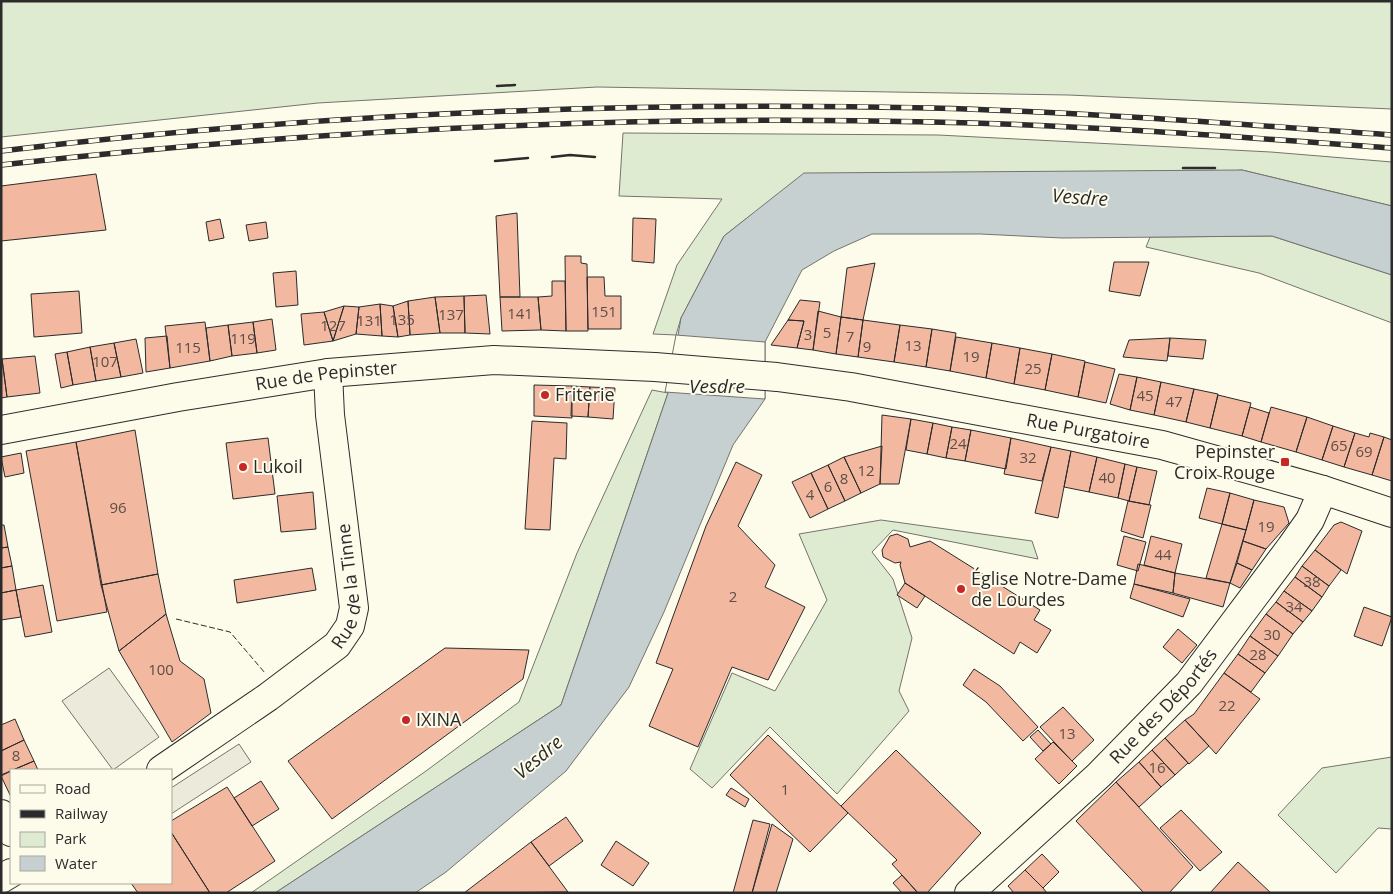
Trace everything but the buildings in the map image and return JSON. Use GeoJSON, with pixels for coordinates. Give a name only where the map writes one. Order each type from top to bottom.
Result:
{"type":"FeatureCollection","features":[{"type":"Feature","properties":{"kind":"main road","name":"Rue de Pepinster"},"geometry":{"type":"LineString","coordinates":[[1,430],[178,397],[328,373],[494,360],[655,367],[777,377]]}},
{"type":"Feature","properties":{"kind":"main road","name":"Rue de la Tinne"},"geometry":{"type":"LineString","coordinates":[[162,769],[268,697],[337,645],[350,626],[354,608],[330,415],[328,373]]}},
{"type":"Feature","properties":{"kind":"main road","name":"Rue Purgatoire"},"geometry":{"type":"LineString","coordinates":[[777,377],[964,408],[1162,446],[1323,490],[1392,513]]}},
{"type":"Feature","properties":{"kind":"main road","name":"Rue des Déportés"},"geometry":{"type":"LineString","coordinates":[[969,893],[1099,775],[1189,683],[1310,520],[1323,490]]}},
{"type":"Feature","properties":{"kind":"main road"},"geometry":{"type":"LineString","coordinates":[[1,814],[10,830]]}},
{"type":"Feature","properties":{"kind":"green space"},"geometry":{"type":"Polygon","coordinates":[[[1,1],[1392,1],[1392,109],[1068,95],[597,87],[318,103],[1,137],[1,1]]]}},
{"type":"Feature","properties":{"kind":"green space"},"geometry":{"type":"Polygon","coordinates":[[[623,133],[938,135],[1271,152],[1392,162],[1392,206],[1242,170],[751,215],[724,236],[681,318],[676,335],[653,334],[677,265],[722,199],[619,196],[623,133]]]}},
{"type":"Feature","properties":{"kind":"green space"},"geometry":{"type":"Polygon","coordinates":[[[1272,236],[1392,275],[1392,323],[1259,273],[1146,247],[1150,237],[1272,236]]]}},
{"type":"Feature","properties":{"kind":"green space"},"geometry":{"type":"Polygon","coordinates":[[[652,390],[668,393],[561,705],[275,893],[251,893],[426,771],[519,702],[577,553],[652,390]]]}},
{"type":"Feature","properties":{"kind":"green space"},"geometry":{"type":"Polygon","coordinates":[[[881,520],[1032,541],[1038,559],[893,530],[872,552],[893,579],[912,638],[899,691],[909,711],[837,794],[770,727],[712,788],[690,769],[732,673],[775,691],[827,600],[799,534],[881,520]]]}},
{"type":"Feature","properties":{"kind":"green space"},"geometry":{"type":"Polygon","coordinates":[[[1392,757],[1392,829],[1378,828],[1336,873],[1278,815],[1322,768],[1392,757]]]}},
{"type":"Feature","properties":{"kind":"shaded area"},"geometry":{"type":"Polygon","coordinates":[[[109,668],[159,737],[112,769],[62,701],[109,668]]]}},
{"type":"Feature","properties":{"kind":"shaded area"},"geometry":{"type":"Polygon","coordinates":[[[239,744],[251,762],[172,813],[172,787],[239,744]]]}},
{"type":"Feature","properties":{"kind":"water","name":"Vesdre"},"geometry":{"type":"Polygon","coordinates":[[[1242,170],[1392,206],[1392,275],[1272,236],[1062,238],[980,234],[872,234],[834,251],[802,270],[765,342],[765,399],[733,445],[664,612],[629,687],[566,771],[446,872],[415,893],[275,893],[561,705],[668,393],[681,318],[724,236],[804,173],[1242,170]]]}},
{"type":"Feature","properties":{"kind":"pier"},"geometry":{"type":"Polygon","coordinates":[[[676,335],[765,342],[765,399],[665,392],[676,335]]]}},
{"type":"Feature","properties":{"kind":"railway"},"geometry":{"type":"LineString","coordinates":[[1,151],[117,138],[349,119],[581,109],[698,107],[814,106],[1046,112],[1392,135]]}},
{"type":"Feature","properties":{"kind":"railway"},"geometry":{"type":"LineString","coordinates":[[1,165],[117,153],[349,134],[582,123],[698,121],[814,120],[1046,126],[1392,148]]}},
{"type":"Feature","properties":{"kind":"fence"},"geometry":{"type":"LineString","coordinates":[[176,619],[230,632],[265,673]]}},
{"type":"Feature","properties":{"kind":"wall"},"geometry":{"type":"LineString","coordinates":[[497,86],[515,85]]}},
{"type":"Feature","properties":{"kind":"wall"},"geometry":{"type":"LineString","coordinates":[[552,157],[570,155],[595,157]]}},
{"type":"Feature","properties":{"kind":"wall"},"geometry":{"type":"LineString","coordinates":[[495,161],[528,158]]}},
{"type":"Feature","properties":{"kind":"wall"},"geometry":{"type":"LineString","coordinates":[[1183,168],[1215,168]]}},
{"type":"Feature","properties":{"kind":"place","name":"Friterie"},"geometry":{"type":"Point","coordinates":[545,395]}},
{"type":"Feature","properties":{"kind":"place","name":"Pepinster Croix Rouge"},"geometry":{"type":"Point","coordinates":[1285,462]}},
{"type":"Feature","properties":{"kind":"place","name":"Lukoil"},"geometry":{"type":"Point","coordinates":[243,467]}},
{"type":"Feature","properties":{"kind":"place","name":"Église Notre-Dame de Lourdes"},"geometry":{"type":"Point","coordinates":[961,589]}},
{"type":"Feature","properties":{"kind":"place","name":"IXINA"},"geometry":{"type":"Point","coordinates":[406,720]}}]}
